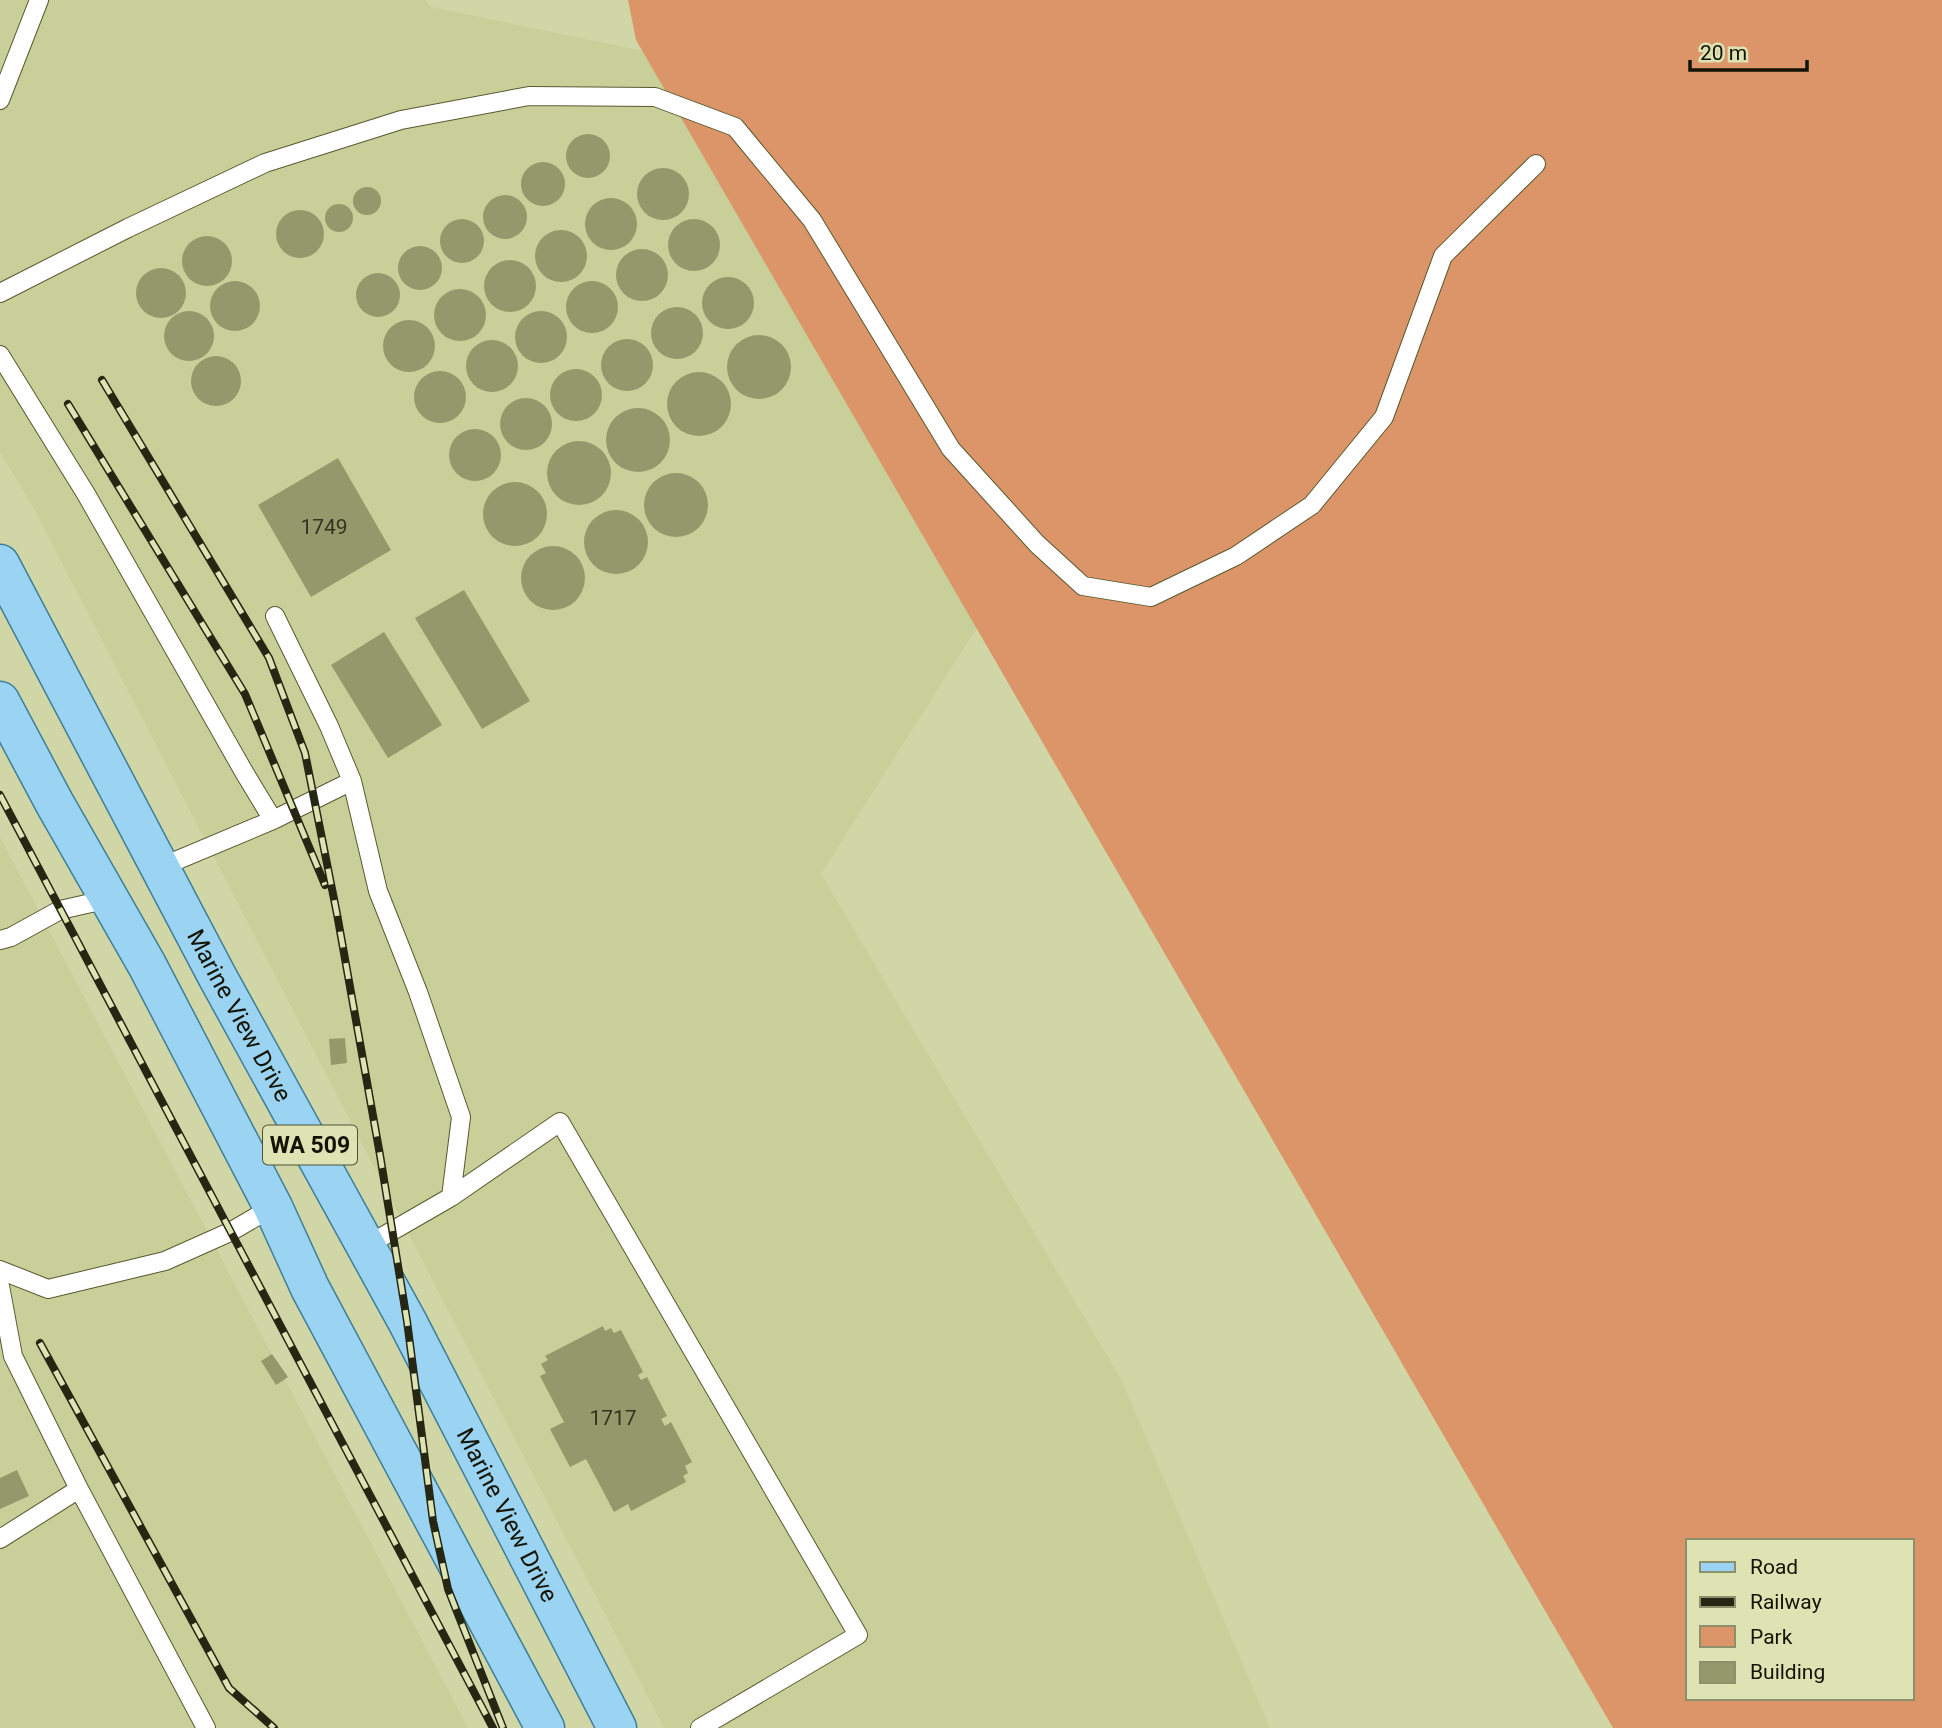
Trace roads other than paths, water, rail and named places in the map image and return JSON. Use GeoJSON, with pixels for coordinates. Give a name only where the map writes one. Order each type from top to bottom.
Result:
{"type":"FeatureCollection","features":[{"type":"Feature","properties":{"kind":"main road","name":"Marine View Drive"},"geometry":{"type":"LineString","coordinates":[[0,564],[218,976],[407,1321],[617,1728]]}},
{"type":"Feature","properties":{"kind":"main road","name":"WA 509"},"geometry":{"type":"LineString","coordinates":[[0,701],[147,965],[272,1207],[310,1288],[545,1728]]}},
{"type":"Feature","properties":{"kind":"lane"},"geometry":{"type":"LineString","coordinates":[[0,100],[38,0]]}},
{"type":"Feature","properties":{"kind":"lane"},"geometry":{"type":"LineString","coordinates":[[0,293],[265,163],[401,120],[529,96],[655,97],[735,127],[811,220],[951,449],[1037,544],[1083,586],[1151,597],[1236,556],[1312,505],[1384,417],[1443,257],[1536,164]]}},
{"type":"Feature","properties":{"kind":"lane"},"geometry":{"type":"LineString","coordinates":[[0,355],[86,494],[273,820]]}},
{"type":"Feature","properties":{"kind":"lane"},"geometry":{"type":"LineString","coordinates":[[275,616],[329,726],[352,781],[378,891],[418,992],[461,1117],[451,1197]]}},
{"type":"Feature","properties":{"kind":"lane"},"geometry":{"type":"LineString","coordinates":[[161,867],[273,820],[352,781]]}},
{"type":"Feature","properties":{"kind":"lane"},"geometry":{"type":"LineString","coordinates":[[0,940],[11,937],[60,910],[109,900]]}},
{"type":"Feature","properties":{"kind":"lane"},"geometry":{"type":"LineString","coordinates":[[366,1246],[451,1197],[560,1122],[858,1635],[700,1728]]}},
{"type":"Feature","properties":{"kind":"lane"},"geometry":{"type":"LineString","coordinates":[[0,1270],[47,1289],[165,1261],[230,1232],[272,1207]]}},
{"type":"Feature","properties":{"kind":"lane"},"geometry":{"type":"LineString","coordinates":[[0,1286],[13,1356],[79,1489],[206,1728]]}},
{"type":"Feature","properties":{"kind":"lane"},"geometry":{"type":"LineString","coordinates":[[0,1539],[79,1489]]}},
{"type":"Feature","properties":{"kind":"railway"},"geometry":{"type":"LineString","coordinates":[[102,380],[269,658],[305,753],[380,1155],[407,1321],[433,1521],[448,1589],[503,1728]]}},
{"type":"Feature","properties":{"kind":"railway"},"geometry":{"type":"LineString","coordinates":[[68,404],[245,694],[325,885]]}},
{"type":"Feature","properties":{"kind":"railway"},"geometry":{"type":"LineString","coordinates":[[0,795],[493,1728]]}},
{"type":"Feature","properties":{"kind":"railway"},"geometry":{"type":"LineString","coordinates":[[40,1343],[229,1688],[274,1728]]}}]}
